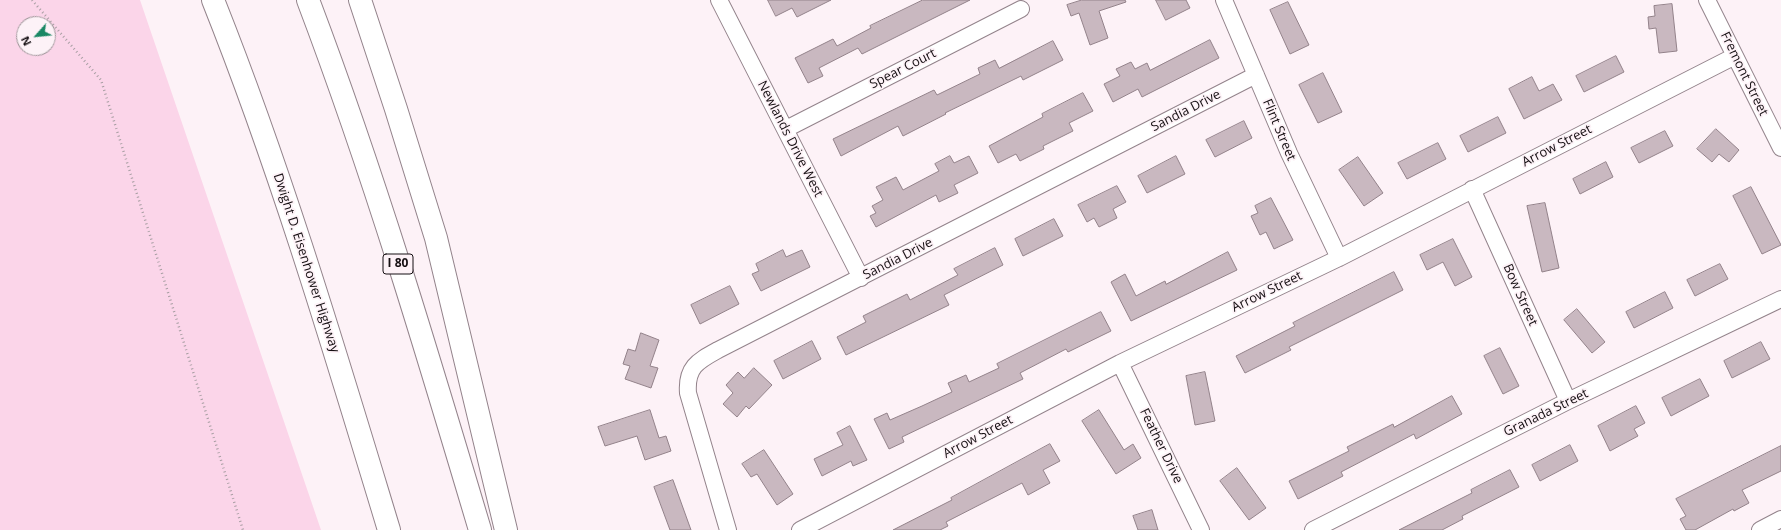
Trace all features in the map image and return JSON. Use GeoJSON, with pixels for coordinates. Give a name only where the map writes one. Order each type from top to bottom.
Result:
{"type":"FeatureCollection","features":[{"type":"Feature","properties":{"kind":"highway"},"geometry":{"type":"LineString","coordinates":[[202,0],[262,128]]}},
{"type":"Feature","properties":{"kind":"highway","name":"Dwight D. Eisenhower Highway"},"geometry":{"type":"LineString","coordinates":[[213,0],[262,128],[316,294],[389,530]]}},
{"type":"Feature","properties":{"kind":"highway","name":"I 80"},"geometry":{"type":"LineString","coordinates":[[308,0],[375,190],[439,392],[480,530]]}},
{"type":"Feature","properties":{"kind":"highway"},"geometry":{"type":"LineString","coordinates":[[360,0],[396,108],[436,238],[506,530]]}},
{"type":"Feature","properties":{"kind":"street","name":"Newlands Drive West"},"geometry":{"type":"LineString","coordinates":[[719,0],[861,278]]}},
{"type":"Feature","properties":{"kind":"street","name":"Flint Street"},"geometry":{"type":"LineString","coordinates":[[1224,0],[1289,153],[1339,258]]}},
{"type":"Feature","properties":{"kind":"street","name":"Fremont Street"},"geometry":{"type":"LineString","coordinates":[[1708,0],[1781,148]]}},
{"type":"Feature","properties":{"kind":"street","name":"Spear Court"},"geometry":{"type":"LineString","coordinates":[[786,129],[1021,9]]}},
{"type":"Feature","properties":{"kind":"street","name":"Arrow Street"},"geometry":{"type":"LineString","coordinates":[[800,530],[1120,363],[1339,258],[1735,56]]}},
{"type":"Feature","properties":{"kind":"street","name":"Sandia Drive"},"geometry":{"type":"LineString","coordinates":[[728,530],[690,406],[687,381],[690,372],[696,364],[718,350],[1256,75]]}},
{"type":"Feature","properties":{"kind":"street","name":"Bow Street"},"geometry":{"type":"LineString","coordinates":[[1472,189],[1568,401]]}},
{"type":"Feature","properties":{"kind":"street","name":"Granada Street"},"geometry":{"type":"LineString","coordinates":[[1312,530],[1568,401],[1781,299]]}},
{"type":"Feature","properties":{"kind":"street","name":"Feather Drive"},"geometry":{"type":"LineString","coordinates":[[1120,363],[1201,530]]}},
{"type":"Feature","properties":{"kind":"path"},"geometry":{"type":"LineString","coordinates":[[32,0],[101,80],[243,530]]}},
{"type":"Feature","properties":{"kind":"shaded area"},"geometry":{"type":"Polygon","coordinates":[[[0,0],[140,0],[321,530],[0,530],[0,0]]]}},
{"type":"Feature","properties":{"kind":"building"},"geometry":{"type":"Polygon","coordinates":[[[768,0],[831,0],[797,17],[792,8],[776,16],[768,0]]]}},
{"type":"Feature","properties":{"kind":"building"},"geometry":{"type":"Polygon","coordinates":[[[923,0],[970,0],[862,54],[858,48],[819,68],[823,76],[808,83],[795,58],[833,39],[837,46],[871,28],[870,26],[923,0]]]}},
{"type":"Feature","properties":{"kind":"building"},"geometry":{"type":"Polygon","coordinates":[[[1082,0],[1125,0],[1126,2],[1099,11],[1108,38],[1090,45],[1079,13],[1071,16],[1067,5],[1082,0]]]}},
{"type":"Feature","properties":{"kind":"building"},"geometry":{"type":"Polygon","coordinates":[[[1156,0],[1186,0],[1190,8],[1166,20],[1156,0]]]}},
{"type":"Feature","properties":{"kind":"building"},"geometry":{"type":"Polygon","coordinates":[[[1288,2],[1309,45],[1290,54],[1270,10],[1288,2]]]}},
{"type":"Feature","properties":{"kind":"building"},"geometry":{"type":"Polygon","coordinates":[[[1672,4],[1677,51],[1659,53],[1656,28],[1649,29],[1648,17],[1655,16],[1654,6],[1672,4]]]}},
{"type":"Feature","properties":{"kind":"building"},"geometry":{"type":"Polygon","coordinates":[[[1210,40],[1219,58],[1142,97],[1138,89],[1113,102],[1104,84],[1120,76],[1116,69],[1131,62],[1135,69],[1147,63],[1150,70],[1210,40]]]}},
{"type":"Feature","properties":{"kind":"building"},"geometry":{"type":"Polygon","coordinates":[[[1053,41],[1063,60],[1023,80],[1021,76],[945,113],[946,114],[903,136],[898,126],[841,156],[833,139],[934,90],[937,95],[980,74],[978,68],[995,60],[999,68],[1053,41]]]}},
{"type":"Feature","properties":{"kind":"building"},"geometry":{"type":"Polygon","coordinates":[[[1616,56],[1624,72],[1584,92],[1576,76],[1616,56]]]}},
{"type":"Feature","properties":{"kind":"building"},"geometry":{"type":"Polygon","coordinates":[[[1323,73],[1342,112],[1318,123],[1299,85],[1323,73]]]}},
{"type":"Feature","properties":{"kind":"building"},"geometry":{"type":"Polygon","coordinates":[[[1532,77],[1539,91],[1553,84],[1562,100],[1524,119],[1509,89],[1532,77]]]}},
{"type":"Feature","properties":{"kind":"building"},"geometry":{"type":"Polygon","coordinates":[[[1083,93],[1093,111],[1069,123],[1073,131],[1043,146],[1044,149],[1020,161],[1016,154],[998,163],[989,146],[1043,117],[1042,114],[1083,93]]]}},
{"type":"Feature","properties":{"kind":"building"},"geometry":{"type":"Polygon","coordinates":[[[1498,117],[1506,133],[1468,152],[1460,136],[1498,117]]]}},
{"type":"Feature","properties":{"kind":"building"},"geometry":{"type":"Polygon","coordinates":[[[1244,121],[1252,138],[1215,157],[1206,140],[1244,121]]]}},
{"type":"Feature","properties":{"kind":"building"},"geometry":{"type":"Polygon","coordinates":[[[1716,129],[1739,150],[1729,162],[1719,154],[1712,162],[1697,149],[1716,129]]]}},
{"type":"Feature","properties":{"kind":"building"},"geometry":{"type":"Polygon","coordinates":[[[1665,131],[1673,146],[1639,163],[1631,148],[1665,131]]]}},
{"type":"Feature","properties":{"kind":"building"},"geometry":{"type":"Polygon","coordinates":[[[1438,143],[1446,159],[1407,179],[1398,163],[1438,143]]]}},
{"type":"Feature","properties":{"kind":"building"},"geometry":{"type":"Polygon","coordinates":[[[950,156],[954,163],[969,156],[978,173],[954,185],[958,193],[939,202],[936,195],[876,227],[870,216],[876,213],[872,206],[883,200],[876,187],[896,177],[903,190],[939,171],[935,164],[950,156]]]}},
{"type":"Feature","properties":{"kind":"building"},"geometry":{"type":"Polygon","coordinates":[[[1176,156],[1185,174],[1147,193],[1138,176],[1176,156]]]}},
{"type":"Feature","properties":{"kind":"building"},"geometry":{"type":"Polygon","coordinates":[[[1358,157],[1383,193],[1364,206],[1339,170],[1358,157]]]}},
{"type":"Feature","properties":{"kind":"building"},"geometry":{"type":"Polygon","coordinates":[[[1606,162],[1613,177],[1580,194],[1573,179],[1606,162]]]}},
{"type":"Feature","properties":{"kind":"building"},"geometry":{"type":"Polygon","coordinates":[[[1117,186],[1126,202],[1113,209],[1117,218],[1099,227],[1094,218],[1087,222],[1078,205],[1117,186]]]}},
{"type":"Feature","properties":{"kind":"building"},"geometry":{"type":"Polygon","coordinates":[[[1751,187],[1781,245],[1762,254],[1733,196],[1751,187]]]}},
{"type":"Feature","properties":{"kind":"building"},"geometry":{"type":"Polygon","coordinates":[[[1271,198],[1293,240],[1274,249],[1266,232],[1260,235],[1251,216],[1258,213],[1255,206],[1271,198]]]}},
{"type":"Feature","properties":{"kind":"building"},"geometry":{"type":"Polygon","coordinates":[[[1545,203],[1559,268],[1542,272],[1527,206],[1545,203]]]}},
{"type":"Feature","properties":{"kind":"building"},"geometry":{"type":"Polygon","coordinates":[[[1054,219],[1063,236],[1023,256],[1015,239],[1054,219]]]}},
{"type":"Feature","properties":{"kind":"building"},"geometry":{"type":"Polygon","coordinates":[[[1453,239],[1472,277],[1455,286],[1443,262],[1427,270],[1420,255],[1453,239]]]}},
{"type":"Feature","properties":{"kind":"building"},"geometry":{"type":"Polygon","coordinates":[[[995,248],[1003,265],[944,295],[949,305],[846,355],[837,337],[866,322],[863,316],[907,294],[910,300],[958,275],[954,269],[995,248]]]}},
{"type":"Feature","properties":{"kind":"building"},"geometry":{"type":"Polygon","coordinates":[[[783,250],[786,257],[802,250],[810,267],[761,291],[752,274],[759,271],[756,264],[783,250]]]}},
{"type":"Feature","properties":{"kind":"building"},"geometry":{"type":"Polygon","coordinates":[[[1228,252],[1237,270],[1131,321],[1111,282],[1125,274],[1136,296],[1165,281],[1166,284],[1228,252]]]}},
{"type":"Feature","properties":{"kind":"building"},"geometry":{"type":"Polygon","coordinates":[[[1720,264],[1728,279],[1695,296],[1687,280],[1720,264]]]}},
{"type":"Feature","properties":{"kind":"building"},"geometry":{"type":"Polygon","coordinates":[[[1394,272],[1403,290],[1289,347],[1291,350],[1245,373],[1236,356],[1295,326],[1293,323],[1394,272]]]}},
{"type":"Feature","properties":{"kind":"building"},"geometry":{"type":"Polygon","coordinates":[[[730,286],[739,304],[700,324],[691,305],[730,286]]]}},
{"type":"Feature","properties":{"kind":"building"},"geometry":{"type":"Polygon","coordinates":[[[1665,292],[1673,308],[1634,328],[1626,312],[1665,292]]]}},
{"type":"Feature","properties":{"kind":"building"},"geometry":{"type":"Polygon","coordinates":[[[1577,309],[1605,342],[1592,353],[1564,320],[1577,309]]]}},
{"type":"Feature","properties":{"kind":"building"},"geometry":{"type":"Polygon","coordinates":[[[1101,312],[1111,331],[1068,352],[1066,349],[1020,373],[1023,379],[902,437],[904,442],[889,449],[874,419],[887,413],[890,420],[952,392],[948,383],[966,375],[969,382],[999,368],[997,364],[1101,312]]]}},
{"type":"Feature","properties":{"kind":"building"},"geometry":{"type":"Polygon","coordinates":[[[641,333],[659,340],[650,366],[658,368],[651,388],[625,379],[630,366],[623,364],[628,349],[635,351],[641,333]]]}},
{"type":"Feature","properties":{"kind":"building"},"geometry":{"type":"Polygon","coordinates":[[[812,341],[821,359],[783,379],[774,361],[812,341]]]}},
{"type":"Feature","properties":{"kind":"building"},"geometry":{"type":"Polygon","coordinates":[[[1761,342],[1770,359],[1732,378],[1724,361],[1761,342]]]}},
{"type":"Feature","properties":{"kind":"building"},"geometry":{"type":"Polygon","coordinates":[[[1500,348],[1519,386],[1503,394],[1484,356],[1500,348]]]}},
{"type":"Feature","properties":{"kind":"building"},"geometry":{"type":"Polygon","coordinates":[[[754,368],[772,385],[749,409],[746,406],[737,417],[723,404],[733,393],[726,385],[738,372],[744,378],[754,368]]]}},
{"type":"Feature","properties":{"kind":"building"},"geometry":{"type":"Polygon","coordinates":[[[1205,372],[1215,421],[1195,425],[1186,376],[1205,372]]]}},
{"type":"Feature","properties":{"kind":"building"},"geometry":{"type":"Polygon","coordinates":[[[1700,379],[1709,396],[1671,416],[1662,398],[1700,379]]]}},
{"type":"Feature","properties":{"kind":"building"},"geometry":{"type":"Polygon","coordinates":[[[1452,396],[1462,414],[1416,439],[1414,434],[1341,472],[1343,476],[1298,499],[1289,481],[1349,451],[1347,447],[1393,424],[1394,427],[1452,396]]]}},
{"type":"Feature","properties":{"kind":"building"},"geometry":{"type":"Polygon","coordinates":[[[1636,406],[1645,423],[1634,429],[1638,436],[1610,451],[1598,426],[1636,406]]]}},
{"type":"Feature","properties":{"kind":"building"},"geometry":{"type":"Polygon","coordinates":[[[650,410],[659,438],[666,436],[671,451],[645,460],[637,436],[605,446],[598,427],[650,410]]]}},
{"type":"Feature","properties":{"kind":"building"},"geometry":{"type":"Polygon","coordinates":[[[1099,410],[1124,450],[1133,444],[1141,458],[1116,474],[1082,421],[1099,410]]]}},
{"type":"Feature","properties":{"kind":"building"},"geometry":{"type":"Polygon","coordinates":[[[850,426],[867,460],[853,466],[851,461],[822,476],[814,459],[843,445],[837,433],[850,426]]]}},
{"type":"Feature","properties":{"kind":"building"},"geometry":{"type":"Polygon","coordinates":[[[1050,444],[1060,461],[1043,470],[1050,483],[1028,495],[1022,483],[946,522],[948,526],[940,530],[893,530],[952,500],[951,498],[1050,444]]]}},
{"type":"Feature","properties":{"kind":"building"},"geometry":{"type":"Polygon","coordinates":[[[1570,445],[1578,461],[1540,481],[1532,465],[1570,445]]]}},
{"type":"Feature","properties":{"kind":"building"},"geometry":{"type":"Polygon","coordinates":[[[1781,446],[1781,471],[1742,490],[1749,503],[1734,511],[1733,509],[1695,530],[1686,530],[1680,519],[1686,516],[1676,499],[1781,446]]]}},
{"type":"Feature","properties":{"kind":"building"},"geometry":{"type":"Polygon","coordinates":[[[764,450],[793,494],[777,505],[757,474],[751,477],[742,464],[764,450]]]}},
{"type":"Feature","properties":{"kind":"building"},"geometry":{"type":"Polygon","coordinates":[[[1237,468],[1266,508],[1249,520],[1220,481],[1237,468]]]}},
{"type":"Feature","properties":{"kind":"building"},"geometry":{"type":"Polygon","coordinates":[[[1510,470],[1519,487],[1462,516],[1463,519],[1442,530],[1399,530],[1472,493],[1471,490],[1510,470]]]}},
{"type":"Feature","properties":{"kind":"building"},"geometry":{"type":"Polygon","coordinates":[[[673,480],[691,530],[670,530],[654,487],[673,480]]]}},
{"type":"Feature","properties":{"kind":"building"},"geometry":{"type":"Polygon","coordinates":[[[1152,510],[1158,530],[1138,530],[1133,516],[1152,510]]]}}]}
